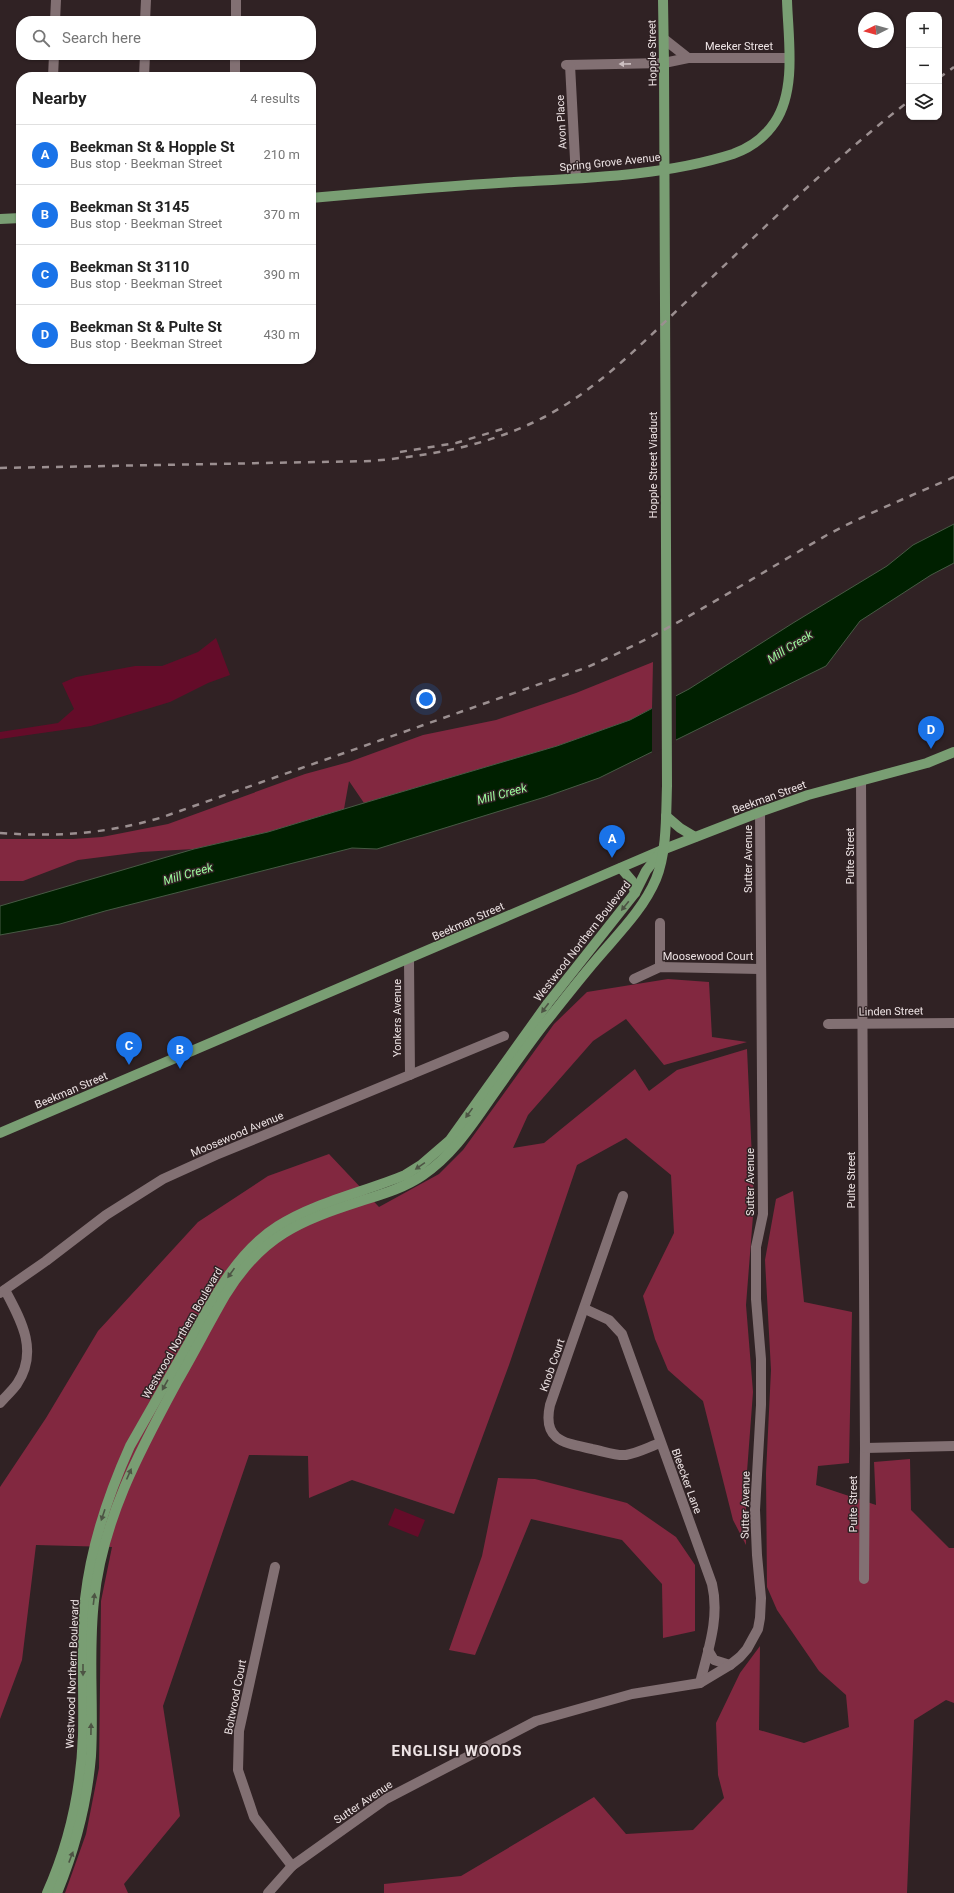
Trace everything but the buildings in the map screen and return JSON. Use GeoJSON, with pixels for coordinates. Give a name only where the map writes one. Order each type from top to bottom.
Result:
{"type":"FeatureCollection","features":[{"type":"Feature","properties":{"kind":"main road","name":"Hopple Street"},"geometry":{"type":"LineString","coordinates":[[663,0],[664,105]]}},
{"type":"Feature","properties":{"kind":"main road","name":"Spring Grove Avenue"},"geometry":{"type":"LineString","coordinates":[[316,198],[631,174],[686,165],[732,154],[752,145],[769,130],[781,112],[789,84],[787,0]]}},
{"type":"Feature","properties":{"kind":"main road","name":"Hopple Street Viaduct"},"geometry":{"type":"LineString","coordinates":[[664,105],[668,821]]}},
{"type":"Feature","properties":{"kind":"main road"},"geometry":{"type":"LineString","coordinates":[[0,219],[16,218]]}},
{"type":"Feature","properties":{"kind":"main road","name":"Beekman Street"},"geometry":{"type":"LineString","coordinates":[[0,1133],[409,960],[662,850],[808,795],[927,763],[954,752]]}},
{"type":"Feature","properties":{"kind":"main road"},"geometry":{"type":"LineString","coordinates":[[662,850],[668,821],[695,837]]}},
{"type":"Feature","properties":{"kind":"main road","name":"Westwood Northern Boulevard"},"geometry":{"type":"LineString","coordinates":[[47,1893],[65,1845],[77,1796],[83,1736],[83,1636],[85,1600],[89,1569],[101,1522],[119,1471],[130,1446],[210,1306],[239,1262],[253,1246],[278,1226],[307,1212],[405,1175],[421,1165],[450,1140],[573,970],[635,893],[646,871],[662,850]]}},
{"type":"Feature","properties":{"kind":"main road","name":"Westwood Northern Boulevard"},"geometry":{"type":"LineString","coordinates":[[57,1893],[74,1849],[88,1783],[91,1755],[92,1631],[94,1599],[107,1536],[116,1506],[141,1449],[227,1292],[247,1264],[279,1235],[315,1216],[408,1184],[438,1165],[467,1132],[543,1026],[629,922],[655,882],[661,865],[662,850]]}},
{"type":"Feature","properties":{"kind":"main road"},"geometry":{"type":"LineString","coordinates":[[621,868],[632,881],[635,893]]}},
{"type":"Feature","properties":{"kind":"street"},"geometry":{"type":"LineString","coordinates":[[55,16],[56,0]]}},
{"type":"Feature","properties":{"kind":"street"},"geometry":{"type":"LineString","coordinates":[[145,16],[146,0]]}},
{"type":"Feature","properties":{"kind":"street"},"geometry":{"type":"LineString","coordinates":[[236,0],[236,16]]}},
{"type":"Feature","properties":{"kind":"street"},"geometry":{"type":"LineString","coordinates":[[664,39],[688,58]]}},
{"type":"Feature","properties":{"kind":"street","name":"Meeker Street"},"geometry":{"type":"LineString","coordinates":[[568,65],[664,63],[688,58],[789,58]]}},
{"type":"Feature","properties":{"kind":"street"},"geometry":{"type":"LineString","coordinates":[[54,60],[54,72]]}},
{"type":"Feature","properties":{"kind":"street"},"geometry":{"type":"LineString","coordinates":[[144,72],[145,60]]}},
{"type":"Feature","properties":{"kind":"street"},"geometry":{"type":"LineString","coordinates":[[235,60],[235,72]]}},
{"type":"Feature","properties":{"kind":"street","name":"Avon Place"},"geometry":{"type":"LineString","coordinates":[[568,65],[576,178]]}},
{"type":"Feature","properties":{"kind":"street","name":"Pulte Street"},"geometry":{"type":"LineString","coordinates":[[861,780],[865,1448],[864,1579]]}},
{"type":"Feature","properties":{"kind":"street","name":"Sutter Avenue"},"geometry":{"type":"LineString","coordinates":[[268,1893],[292,1866],[386,1799],[536,1720],[632,1694],[700,1683],[730,1666],[740,1657],[753,1639],[760,1618],[761,1598],[755,1510],[761,1405],[761,1359],[756,1299],[756,1247],[763,1214],[760,812]]}},
{"type":"Feature","properties":{"kind":"street"},"geometry":{"type":"LineString","coordinates":[[660,924],[660,967]]}},
{"type":"Feature","properties":{"kind":"street","name":"Yonkers Avenue"},"geometry":{"type":"LineString","coordinates":[[409,960],[410,1075]]}},
{"type":"Feature","properties":{"kind":"street","name":"Moosewood Court"},"geometry":{"type":"LineString","coordinates":[[634,979],[660,967],[760,968]]}},
{"type":"Feature","properties":{"kind":"street","name":"Linden Street"},"geometry":{"type":"LineString","coordinates":[[828,1024],[954,1023]]}},
{"type":"Feature","properties":{"kind":"street","name":"Moosewood Avenue"},"geometry":{"type":"LineString","coordinates":[[2,1292],[46,1261],[106,1215],[163,1179],[216,1155],[504,1036]]}},
{"type":"Feature","properties":{"kind":"street","name":"Knob Court"},"geometry":{"type":"LineString","coordinates":[[623,1196],[585,1309],[550,1405],[548,1421],[553,1434],[563,1443],[624,1455],[660,1443]]}},
{"type":"Feature","properties":{"kind":"street"},"geometry":{"type":"LineString","coordinates":[[0,1403],[17,1383],[25,1363],[28,1346],[23,1324],[2,1292]]}},
{"type":"Feature","properties":{"kind":"street","name":"Bleecker Lane"},"geometry":{"type":"LineString","coordinates":[[585,1309],[609,1320],[622,1334],[712,1584],[715,1616],[700,1683]]}},
{"type":"Feature","properties":{"kind":"street"},"geometry":{"type":"LineString","coordinates":[[865,1448],[954,1446]]}},
{"type":"Feature","properties":{"kind":"street","name":"Boltwood Court"},"geometry":{"type":"LineString","coordinates":[[275,1567],[239,1731],[238,1770],[254,1817],[292,1866]]}},
{"type":"Feature","properties":{"kind":"street"},"geometry":{"type":"LineString","coordinates":[[708,1650],[714,1660],[730,1666]]}},
{"type":"Feature","properties":{"kind":"shaded area"},"geometry":{"type":"Polygon","coordinates":[[[216,638],[230,675],[208,683],[170,702],[91,726],[0,739],[0,732],[58,723],[74,709],[62,683],[76,677],[135,666],[162,666],[198,652],[216,638]]]}},
{"type":"Feature","properties":{"kind":"shaded area"},"geometry":{"type":"Polygon","coordinates":[[[653,662],[652,708],[630,720],[557,746],[364,803],[349,781],[344,809],[268,832],[194,849],[141,852],[78,860],[23,881],[0,881],[0,839],[73,839],[102,837],[168,824],[305,774],[349,762],[423,735],[496,720],[576,693],[653,662]]]}},
{"type":"Feature","properties":{"kind":"shaded area"},"geometry":{"type":"Polygon","coordinates":[[[668,979],[709,982],[712,1037],[747,1042],[664,1065],[626,1019],[593,1041],[528,1115],[513,1148],[544,1143],[635,1069],[649,1091],[677,1070],[747,1049],[754,1203],[746,1305],[753,1392],[746,1485],[746,1545],[733,1520],[703,1401],[668,1370],[655,1339],[643,1296],[674,1233],[671,1175],[626,1138],[577,1165],[509,1365],[454,1514],[352,1480],[309,1498],[308,1456],[249,1455],[163,1706],[180,1816],[124,1884],[128,1893],[65,1893],[86,1834],[99,1768],[101,1601],[112,1547],[36,1545],[22,1660],[0,1719],[0,1487],[46,1418],[98,1331],[198,1222],[268,1176],[329,1154],[379,1207],[439,1174],[463,1150],[554,1024],[587,992],[668,979]]]}},
{"type":"Feature","properties":{"kind":"shaded area"},"geometry":{"type":"Polygon","coordinates":[[[793,1191],[804,1302],[852,1312],[849,1463],[818,1466],[816,1485],[876,1505],[874,1462],[910,1459],[911,1510],[949,1548],[954,1548],[954,1703],[946,1700],[914,1720],[907,1893],[384,1893],[384,1884],[461,1876],[594,1797],[626,1834],[693,1830],[724,1798],[718,1775],[716,1723],[740,1673],[760,1646],[759,1730],[804,1743],[849,1727],[846,1695],[819,1671],[777,1610],[767,1587],[766,1473],[771,1370],[765,1260],[776,1199],[793,1191]]]}},
{"type":"Feature","properties":{"kind":"shaded area"},"geometry":{"type":"Polygon","coordinates":[[[498,1478],[535,1479],[627,1503],[676,1537],[695,1565],[695,1631],[663,1638],[662,1584],[622,1540],[531,1519],[475,1655],[449,1650],[482,1556],[498,1478]]]}},
{"type":"Feature","properties":{"kind":"shaded area"},"geometry":{"type":"Polygon","coordinates":[[[395,1508],[425,1520],[418,1537],[388,1525],[395,1508]]]}},
{"type":"Feature","properties":{"kind":"water","name":"Mill Creek"},"geometry":{"type":"Polygon","coordinates":[[[954,524],[954,563],[931,575],[860,621],[826,666],[599,778],[545,797],[377,849],[352,848],[105,911],[60,924],[0,935],[0,906],[194,849],[268,832],[557,746],[630,720],[689,689],[887,566],[913,545],[954,524]]]}},
{"type":"Feature","properties":{"kind":"pier"},"geometry":{"type":"Polygon","coordinates":[[[676,694],[676,743],[652,754],[652,706],[676,694]]]}},
{"type":"Feature","properties":{"kind":"railway"},"geometry":{"type":"LineString","coordinates":[[942,76],[954,67]]}},
{"type":"Feature","properties":{"kind":"railway"},"geometry":{"type":"LineString","coordinates":[[0,468],[371,461],[453,449],[513,431],[554,412],[596,384],[634,351],[824,172],[906,103]]}},
{"type":"Feature","properties":{"kind":"railway"},"geometry":{"type":"LineString","coordinates":[[400,452],[456,443],[509,427]]}},
{"type":"Feature","properties":{"kind":"railway"},"geometry":{"type":"LineString","coordinates":[[0,833],[42,835],[81,833],[119,828],[160,818],[585,668],[617,654],[678,622],[842,527],[954,477]]}},
{"type":"Feature","properties":{"kind":"place","name":"Beekman St & Pulte St"},"geometry":{"type":"Point","coordinates":[931,749]}},
{"type":"Feature","properties":{"kind":"place","name":"Beekman St & Hopple St"},"geometry":{"type":"Point","coordinates":[612,858]}},
{"type":"Feature","properties":{"kind":"place","name":"Beekman St 3110"},"geometry":{"type":"Point","coordinates":[129,1065]}},
{"type":"Feature","properties":{"kind":"place","name":"Beekman St 3145"},"geometry":{"type":"Point","coordinates":[180,1069]}},
{"type":"Feature","properties":{"kind":"district","name":"ENGLISH WOODS"},"geometry":{"type":"Point","coordinates":[457,1751]}}]}
